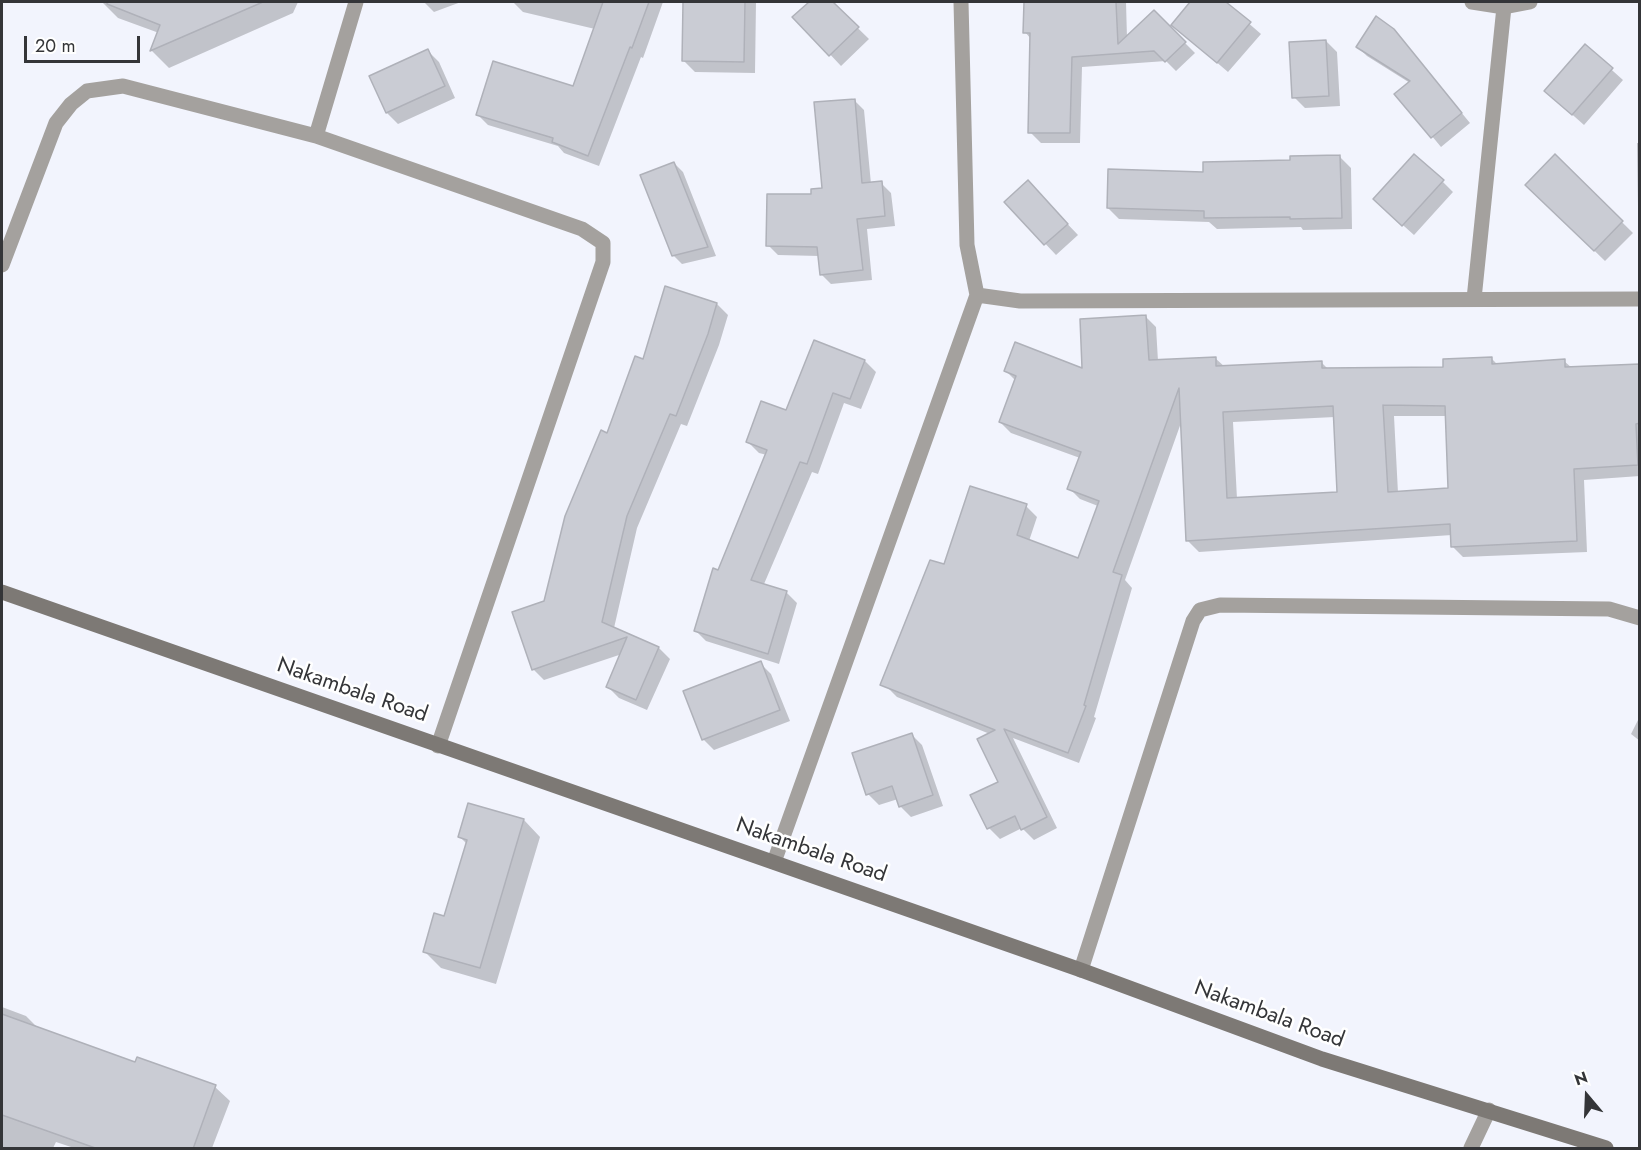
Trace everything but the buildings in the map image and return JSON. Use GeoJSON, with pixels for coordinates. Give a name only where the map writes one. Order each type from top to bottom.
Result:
{"type":"FeatureCollection","features":[{"type":"Feature","properties":{"kind":"main road","name":"Nakambala Road"},"geometry":{"type":"LineString","coordinates":[[2,592],[1081,970],[1322,1059],[1489,1110],[1606,1149]]}},
{"type":"Feature","properties":{"kind":"street"},"geometry":{"type":"LineString","coordinates":[[316,136],[356,2]]}},
{"type":"Feature","properties":{"kind":"street"},"geometry":{"type":"LineString","coordinates":[[774,862],[977,295],[967,245],[961,2]]}},
{"type":"Feature","properties":{"kind":"street"},"geometry":{"type":"LineString","coordinates":[[1472,2],[1504,7],[1530,2]]}},
{"type":"Feature","properties":{"kind":"street"},"geometry":{"type":"LineString","coordinates":[[1474,299],[1504,7]]}},
{"type":"Feature","properties":{"kind":"street"},"geometry":{"type":"LineString","coordinates":[[2,265],[56,123],[70,104],[87,91],[123,86],[316,136],[582,229],[603,243],[603,262],[438,746]]}},
{"type":"Feature","properties":{"kind":"street"},"geometry":{"type":"LineString","coordinates":[[977,295],[1020,302],[1640,299]]}},
{"type":"Feature","properties":{"kind":"street"},"geometry":{"type":"LineString","coordinates":[[1081,970],[1192,621],[1200,610],[1220,605],[1609,609],[1640,618]]}},
{"type":"Feature","properties":{"kind":"street"},"geometry":{"type":"LineString","coordinates":[[1472,1149],[1489,1110]]}}]}
